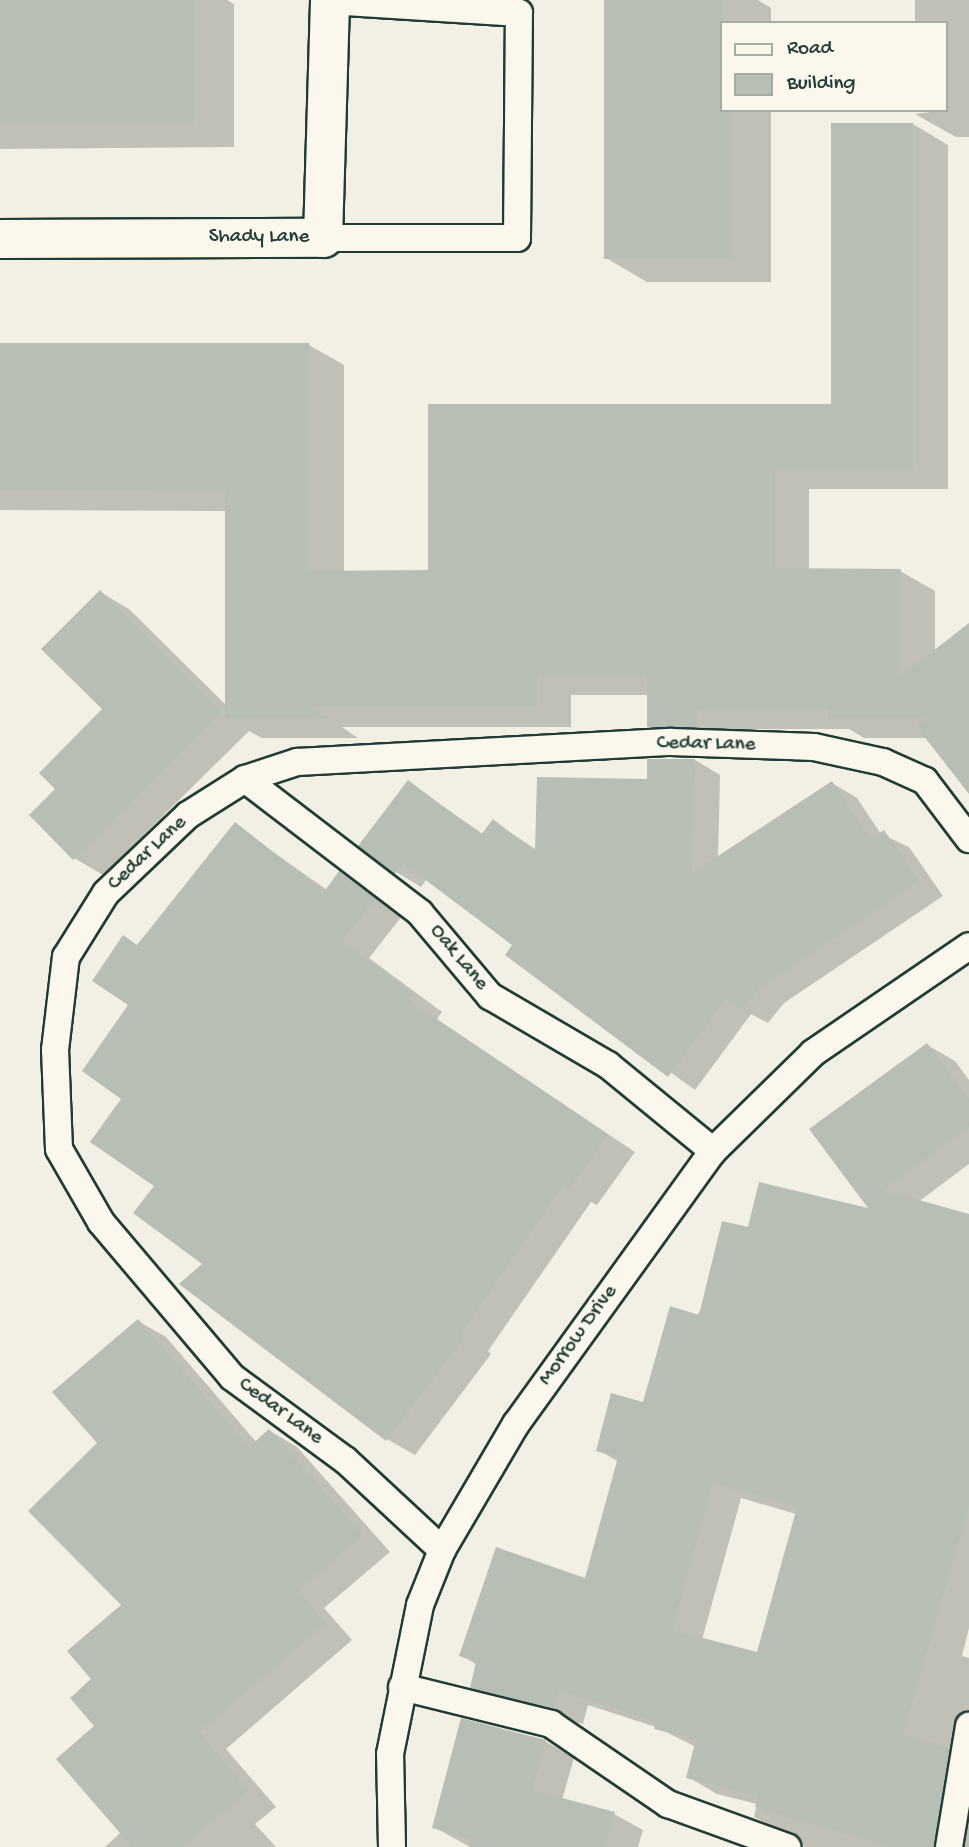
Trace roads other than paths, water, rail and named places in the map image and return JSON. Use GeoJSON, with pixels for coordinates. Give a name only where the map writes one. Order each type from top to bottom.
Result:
{"type":"FeatureCollection","features":[{"type":"Feature","properties":{"kind":"street","name":"Shady Lane"},"geometry":{"type":"LineString","coordinates":[[0,239],[323,237],[330,0]]}},
{"type":"Feature","properties":{"kind":"lane"},"geometry":{"type":"LineString","coordinates":[[323,237],[517,237],[519,13],[330,0]]}},
{"type":"Feature","properties":{"kind":"lane","name":"Cedar Lane"},"geometry":{"type":"LineString","coordinates":[[442,1550],[345,1460],[232,1377],[101,1222],[59,1149],[55,1050],[66,957],[106,893],[188,815],[245,779],[296,762],[324,760],[671,742],[814,747],[883,762],[925,781],[969,839]]}},
{"type":"Feature","properties":{"kind":"lane","name":"Oak Lane"},"geometry":{"type":"LineString","coordinates":[[245,779],[421,913],[490,996],[608,1065],[713,1151]]}},
{"type":"Feature","properties":{"kind":"lane","name":"Morrow Drive"},"geometry":{"type":"LineString","coordinates":[[392,1847],[390,1754],[420,1605],[442,1550],[516,1424],[713,1151],[813,1053],[969,946]]}},
{"type":"Feature","properties":{"kind":"lane"},"geometry":{"type":"LineString","coordinates":[[402,1687],[551,1724],[668,1804],[787,1847]]}},
{"type":"Feature","properties":{"kind":"lane"},"geometry":{"type":"LineString","coordinates":[[949,1847],[969,1726]]}}]}
